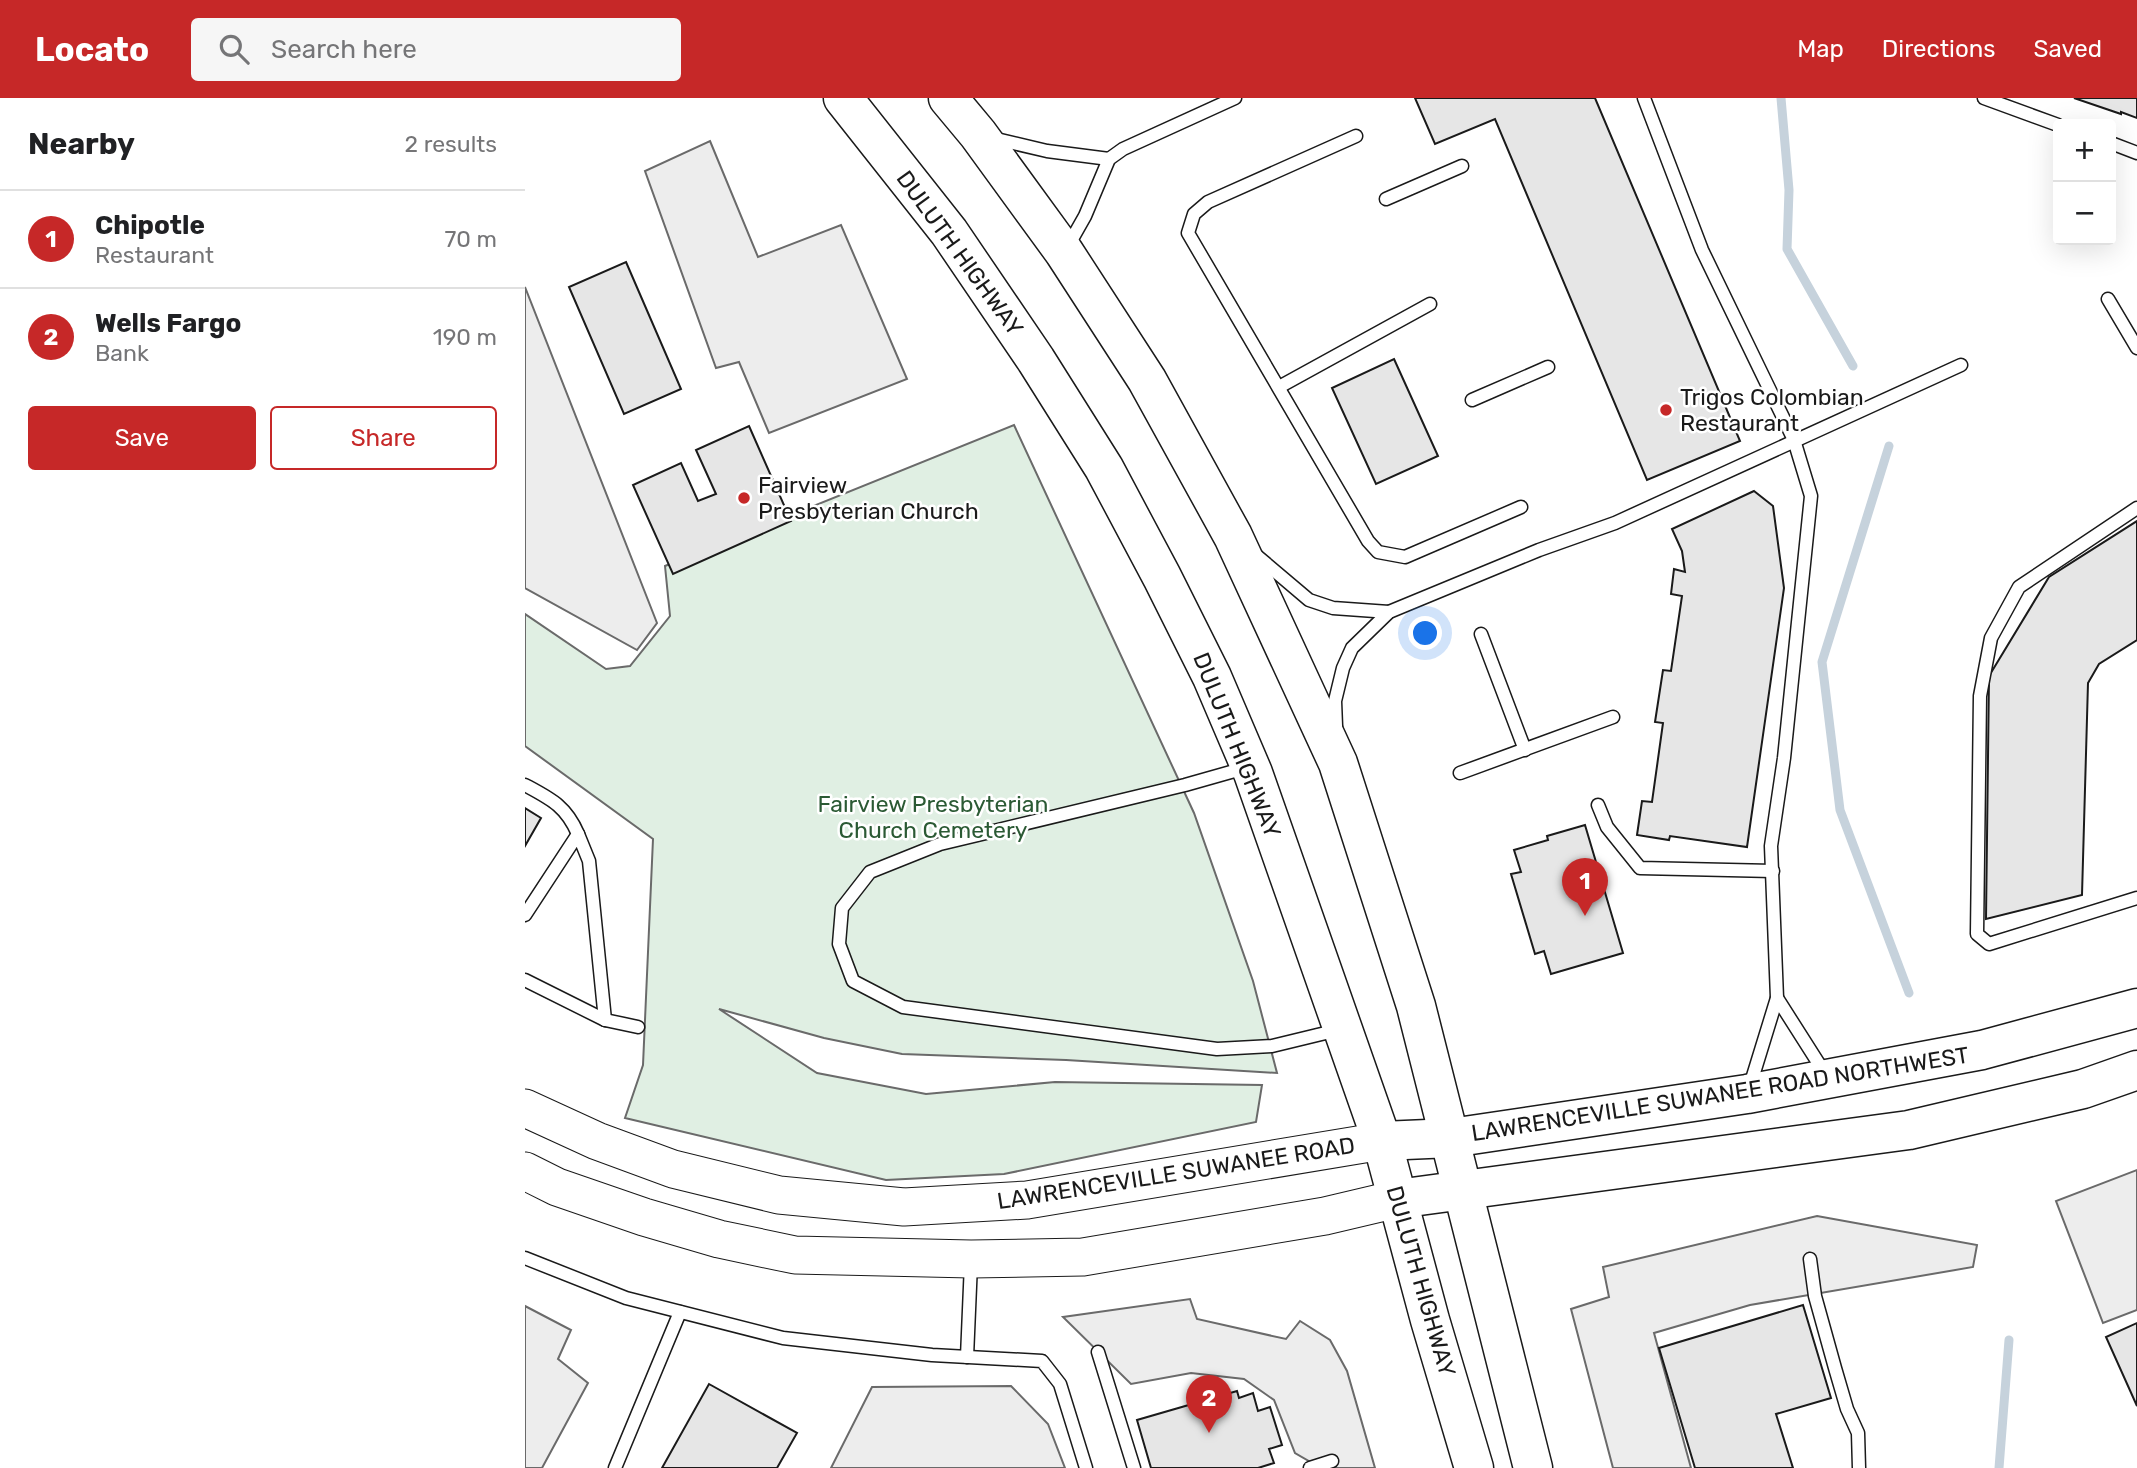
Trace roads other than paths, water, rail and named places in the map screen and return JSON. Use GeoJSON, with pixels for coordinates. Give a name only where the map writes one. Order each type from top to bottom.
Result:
{"type":"FeatureCollection","features":[{"type":"Feature","properties":{"kind":"main road","name":"DULUTH HIGHWAY"},"geometry":{"type":"LineString","coordinates":[[843,98],[949,232],[1036,360],[1104,468],[1163,577],[1212,677],[1250,767],[1382,1141],[1474,1468]]}},
{"type":"Feature","properties":{"kind":"main road"},"geometry":{"type":"LineString","coordinates":[[948,98],[978,134],[1064,252],[1147,380],[1233,536],[1338,763],[1416,1006],[1533,1468]]}},
{"type":"Feature","properties":{"kind":"main road","name":"LAWRENCEVILLE SUWANEE ROAD NORTHWEST"},"geometry":{"type":"LineString","coordinates":[[1382,1141],[1451,1138],[1747,1094],[1982,1050],[2137,1008]]}},
{"type":"Feature","properties":{"kind":"main road"},"geometry":{"type":"LineString","coordinates":[[525,1171],[557,1187],[644,1217],[719,1239],[795,1255],[971,1259],[1083,1257],[1325,1216],[1397,1199],[1909,1130],[2083,1089],[2137,1070]]}},
{"type":"Feature","properties":{"kind":"main road","name":"LAWRENCEVILLE SUWANEE ROAD"},"geometry":{"type":"LineString","coordinates":[[525,1108],[597,1141],[673,1168],[779,1195],[904,1207],[1027,1200],[1382,1141]]}},
{"type":"Feature","properties":{"kind":"lane"},"geometry":{"type":"LineString","coordinates":[[1064,252],[1086,216],[1109,159],[1123,149],[1235,98]]}},
{"type":"Feature","properties":{"kind":"lane"},"geometry":{"type":"LineString","coordinates":[[1644,98],[1702,250],[1794,440],[1811,496],[1784,758],[1771,846],[1777,998],[1747,1094]]}},
{"type":"Feature","properties":{"kind":"lane"},"geometry":{"type":"LineString","coordinates":[[1983,98],[2053,123]]}},
{"type":"Feature","properties":{"kind":"lane"},"geometry":{"type":"LineString","coordinates":[[978,134],[1047,151],[1109,159]]}},
{"type":"Feature","properties":{"kind":"lane"},"geometry":{"type":"LineString","coordinates":[[1356,136],[1208,202],[1194,214],[1188,233],[1368,541],[1378,552],[1405,557],[1521,508]]}},
{"type":"Feature","properties":{"kind":"lane"},"geometry":{"type":"LineString","coordinates":[[2116,145],[2137,153]]}},
{"type":"Feature","properties":{"kind":"lane"},"geometry":{"type":"LineString","coordinates":[[1386,199],[1462,166]]}},
{"type":"Feature","properties":{"kind":"lane"},"geometry":{"type":"LineString","coordinates":[[2108,299],[2137,348]]}},
{"type":"Feature","properties":{"kind":"lane"},"geometry":{"type":"LineString","coordinates":[[1279,387],[1430,304]]}},
{"type":"Feature","properties":{"kind":"lane"},"geometry":{"type":"LineString","coordinates":[[1338,763],[1335,701],[1343,668],[1352,648],[1389,612],[1539,550],[1615,523],[1961,366]]}},
{"type":"Feature","properties":{"kind":"lane"},"geometry":{"type":"LineString","coordinates":[[1472,400],[1548,368]]}},
{"type":"Feature","properties":{"kind":"lane"},"geometry":{"type":"LineString","coordinates":[[2137,508],[2019,587],[1991,639],[1980,696],[1977,934],[1989,944],[2137,898]]}},
{"type":"Feature","properties":{"kind":"lane"},"geometry":{"type":"LineString","coordinates":[[1233,536],[1308,600],[1333,608],[1389,612]]}},
{"type":"Feature","properties":{"kind":"lane"},"geometry":{"type":"LineString","coordinates":[[1481,634],[1525,750]]}},
{"type":"Feature","properties":{"kind":"lane"},"geometry":{"type":"LineString","coordinates":[[1460,773],[1613,717]]}},
{"type":"Feature","properties":{"kind":"lane"},"geometry":{"type":"LineString","coordinates":[[1250,767],[940,844],[870,872],[842,908],[839,944],[853,981],[903,1007],[1217,1049],[1272,1046],[1342,1029]]}},
{"type":"Feature","properties":{"kind":"lane"},"geometry":{"type":"LineString","coordinates":[[525,785],[557,803],[571,817],[589,861],[605,1020]]}},
{"type":"Feature","properties":{"kind":"lane"},"geometry":{"type":"LineString","coordinates":[[1598,805],[1607,827],[1640,868],[1773,871]]}},
{"type":"Feature","properties":{"kind":"lane"},"geometry":{"type":"LineString","coordinates":[[525,915],[579,834]]}},
{"type":"Feature","properties":{"kind":"lane"},"geometry":{"type":"LineString","coordinates":[[525,980],[605,1020],[638,1027]]}},
{"type":"Feature","properties":{"kind":"lane"},"geometry":{"type":"LineString","coordinates":[[1777,998],[1828,1079]]}},
{"type":"Feature","properties":{"kind":"lane"},"geometry":{"type":"LineString","coordinates":[[525,1258],[627,1298],[783,1338],[967,1357],[1042,1361],[1060,1384],[1086,1468]]}},
{"type":"Feature","properties":{"kind":"lane"},"geometry":{"type":"LineString","coordinates":[[967,1357],[971,1259]]}},
{"type":"Feature","properties":{"kind":"lane"},"geometry":{"type":"LineString","coordinates":[[1810,1259],[1815,1296],[1847,1409],[1858,1433],[1859,1468]]}},
{"type":"Feature","properties":{"kind":"lane"},"geometry":{"type":"LineString","coordinates":[[615,1468],[680,1312]]}},
{"type":"Feature","properties":{"kind":"lane"},"geometry":{"type":"LineString","coordinates":[[1098,1352],[1134,1468]]}},
{"type":"Feature","properties":{"kind":"lane"},"geometry":{"type":"LineString","coordinates":[[1310,1468],[1332,1461]]}},
{"type":"Feature","properties":{"kind":"waterway"},"geometry":{"type":"LineString","coordinates":[[1781,98],[1789,190],[1787,249],[1853,366]]}},
{"type":"Feature","properties":{"kind":"waterway"},"geometry":{"type":"LineString","coordinates":[[1889,446],[1822,662],[1840,810],[1909,993]]}},
{"type":"Feature","properties":{"kind":"waterway"},"geometry":{"type":"LineString","coordinates":[[1999,1468],[2009,1340]]}},
{"type":"Feature","properties":{"kind":"place","name":"Trigos Colombian Restaurant"},"geometry":{"type":"Point","coordinates":[1666,410]}},
{"type":"Feature","properties":{"kind":"place","name":"Fairview Presbyterian Church"},"geometry":{"type":"Point","coordinates":[744,498]}},
{"type":"Feature","properties":{"kind":"place","name":"Chipotle"},"geometry":{"type":"Point","coordinates":[1585,916]}},
{"type":"Feature","properties":{"kind":"place","name":"Wells Fargo"},"geometry":{"type":"Point","coordinates":[1209,1433]}},
{"type":"Feature","properties":{"kind":"park label","name":"Fairview Presbyterian Church Cemetery"},"geometry":{"type":"Point","coordinates":[933,817]}}]}
